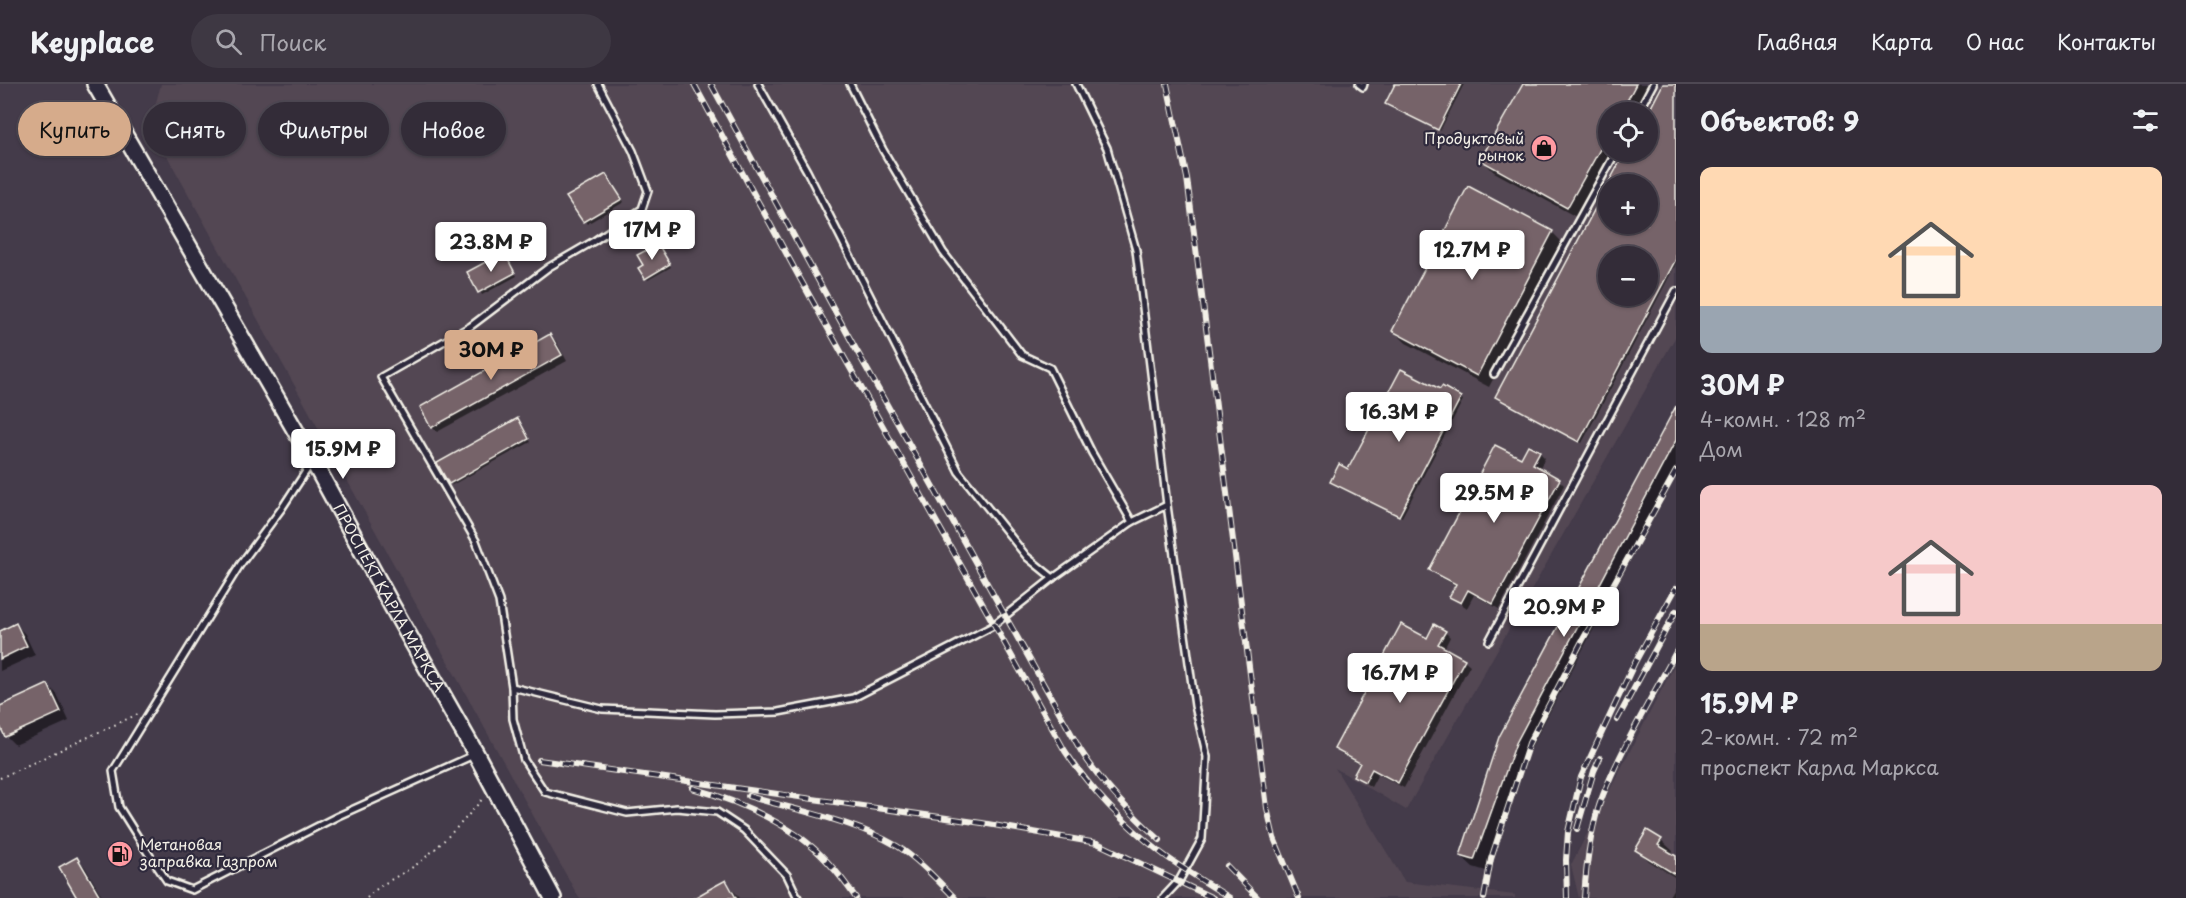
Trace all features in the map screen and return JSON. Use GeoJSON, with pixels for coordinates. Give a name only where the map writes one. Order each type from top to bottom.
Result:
{"type":"FeatureCollection","features":[{"type":"Feature","properties":{"kind":"main road","name":"ПРОСПЕКТ КАРЛА МАРКСА"},"geometry":{"type":"LineString","coordinates":[[95,84],[313,461],[476,754],[553,898]]}},
{"type":"Feature","properties":{"kind":"lane"},"geometry":{"type":"LineString","coordinates":[[598,84],[633,151],[648,191],[642,209],[549,267],[471,327],[381,377],[476,541],[499,601],[512,687],[513,719],[524,760],[545,792],[627,813],[677,808],[717,812],[744,830],[787,875],[798,898]]}},
{"type":"Feature","properties":{"kind":"lane"},"geometry":{"type":"LineString","coordinates":[[758,84],[807,171],[959,471],[1027,557],[1053,578]]}},
{"type":"Feature","properties":{"kind":"lane"},"geometry":{"type":"LineString","coordinates":[[850,84],[883,150],[943,252],[1022,355],[1050,368],[1092,453],[1132,522]]}},
{"type":"Feature","properties":{"kind":"lane"},"geometry":{"type":"LineString","coordinates":[[1076,84],[1107,148],[1136,250],[1167,505],[1195,706],[1207,757],[1202,840],[1179,881],[1163,898]]}},
{"type":"Feature","properties":{"kind":"lane"},"geometry":{"type":"LineString","coordinates":[[1359,84],[1363,87],[1364,84]]}},
{"type":"Feature","properties":{"kind":"lane"},"geometry":{"type":"LineString","coordinates":[[1643,102],[1653,84]]}},
{"type":"Feature","properties":{"kind":"lane"},"geometry":{"type":"LineString","coordinates":[[1494,374],[1611,162]]}},
{"type":"Feature","properties":{"kind":"lane"},"geometry":{"type":"LineString","coordinates":[[1489,641],[1676,291]]}},
{"type":"Feature","properties":{"kind":"lane"},"geometry":{"type":"LineString","coordinates":[[313,461],[240,565],[154,707],[112,771],[119,807],[167,881],[192,890],[338,816],[476,754]]}},
{"type":"Feature","properties":{"kind":"lane"},"geometry":{"type":"LineString","coordinates":[[512,687],[602,709],[715,714],[778,712],[853,698],[991,627],[1053,578],[1132,522],[1167,505]]}},
{"type":"Feature","properties":{"kind":"path"},"geometry":{"type":"LineString","coordinates":[[0,778],[154,707]]}},
{"type":"Feature","properties":{"kind":"path"},"geometry":{"type":"LineString","coordinates":[[367,898],[375,889],[420,863],[462,823],[493,787]]}},
{"type":"Feature","properties":{"kind":"shaded area"},"geometry":{"type":"Polygon","coordinates":[[[161,84],[1676,84],[1676,336],[1406,810],[1335,768],[1405,882],[1515,895],[1515,898],[579,898],[167,156],[246,156],[246,102],[156,102],[161,84]]]}},
{"type":"Feature","properties":{"kind":"shaded area"},"geometry":{"type":"Polygon","coordinates":[[[1676,662],[1676,898],[1579,898],[1571,865],[1676,662]]]}},
{"type":"Feature","properties":{"kind":"building"},"geometry":{"type":"Polygon","coordinates":[[[1395,84],[1461,84],[1438,130],[1385,104],[1395,84]]]}},
{"type":"Feature","properties":{"kind":"building","name":"Продуктовый рынок"},"geometry":{"type":"Polygon","coordinates":[[[1523,84],[1636,84],[1626,102],[1598,102],[1598,153],[1567,208],[1480,160],[1523,84]]]}},
{"type":"Feature","properties":{"kind":"building"},"geometry":{"type":"Polygon","coordinates":[[[1663,84],[1676,84],[1676,259],[1658,293],[1658,246],[1598,246],[1598,306],[1651,306],[1579,442],[1495,397],[1598,203],[1598,234],[1658,234],[1658,174],[1613,174],[1620,162],[1658,162],[1658,102],[1654,102],[1663,84]]]}},
{"type":"Feature","properties":{"kind":"building"},"geometry":{"type":"Polygon","coordinates":[[[606,174],[622,199],[583,222],[566,197],[606,174]]]}},
{"type":"Feature","properties":{"kind":"building"},"geometry":{"type":"Polygon","coordinates":[[[1468,186],[1553,231],[1477,376],[1392,331],[1468,186]]]}},
{"type":"Feature","properties":{"kind":"building"},"geometry":{"type":"Polygon","coordinates":[[[658,244],[670,264],[645,279],[638,268],[643,265],[637,255],[658,244]]]}},
{"type":"Feature","properties":{"kind":"building"},"geometry":{"type":"Polygon","coordinates":[[[504,252],[515,273],[478,293],[467,272],[504,252]]]}},
{"type":"Feature","properties":{"kind":"building"},"geometry":{"type":"Polygon","coordinates":[[[550,334],[562,355],[431,428],[420,407],[550,334]]]}},
{"type":"Feature","properties":{"kind":"building"},"geometry":{"type":"Polygon","coordinates":[[[1401,369],[1440,389],[1442,386],[1461,397],[1399,516],[1330,482],[1339,464],[1348,469],[1401,369]]]}},
{"type":"Feature","properties":{"kind":"building"},"geometry":{"type":"Polygon","coordinates":[[[1676,406],[1676,440],[1516,743],[1474,860],[1460,856],[1499,737],[1676,406]]]}},
{"type":"Feature","properties":{"kind":"building"},"geometry":{"type":"Polygon","coordinates":[[[518,418],[529,439],[449,484],[437,463],[518,418]]]}},
{"type":"Feature","properties":{"kind":"building"},"geometry":{"type":"Polygon","coordinates":[[[1495,445],[1521,458],[1528,445],[1540,451],[1533,464],[1560,479],[1493,604],[1468,590],[1461,603],[1449,597],[1456,584],[1429,570],[1495,445]]]}},
{"type":"Feature","properties":{"kind":"building"},"geometry":{"type":"Polygon","coordinates":[[[16,623],[27,646],[0,659],[0,631],[16,623]]]}},
{"type":"Feature","properties":{"kind":"building"},"geometry":{"type":"Polygon","coordinates":[[[1401,624],[1427,638],[1434,624],[1446,631],[1438,644],[1465,659],[1398,783],[1372,769],[1365,782],[1353,776],[1360,763],[1334,749],[1401,624]]]}},
{"type":"Feature","properties":{"kind":"building"},"geometry":{"type":"Polygon","coordinates":[[[48,684],[61,712],[5,737],[0,726],[0,706],[48,684]]]}},
{"type":"Feature","properties":{"kind":"building"},"geometry":{"type":"Polygon","coordinates":[[[1647,830],[1662,839],[1658,845],[1676,856],[1676,875],[1635,850],[1647,830]]]}},
{"type":"Feature","properties":{"kind":"building"},"geometry":{"type":"Polygon","coordinates":[[[77,857],[101,898],[77,898],[59,867],[77,857]]]}},
{"type":"Feature","properties":{"kind":"building"},"geometry":{"type":"Polygon","coordinates":[[[726,880],[736,898],[694,898],[715,886],[726,880]]]}},
{"type":"Feature","properties":{"kind":"railway"},"geometry":{"type":"LineString","coordinates":[[694,84],[798,275],[1065,751],[1108,805],[1146,841],[1230,898]]}},
{"type":"Feature","properties":{"kind":"railway"},"geometry":{"type":"LineString","coordinates":[[711,84],[853,344],[1081,751],[1117,798],[1160,840]]}},
{"type":"Feature","properties":{"kind":"railway"},"geometry":{"type":"LineString","coordinates":[[1167,84],[1187,178],[1267,808],[1274,838],[1299,898]]}},
{"type":"Feature","properties":{"kind":"railway"},"geometry":{"type":"LineString","coordinates":[[1484,898],[1491,859],[1529,743],[1676,471]]}},
{"type":"Feature","properties":{"kind":"railway"},"geometry":{"type":"LineString","coordinates":[[1567,898],[1568,832],[1581,777],[1635,662],[1676,588]]}},
{"type":"Feature","properties":{"kind":"railway"},"geometry":{"type":"LineString","coordinates":[[1617,720],[1676,611]]}},
{"type":"Feature","properties":{"kind":"railway"},"geometry":{"type":"LineString","coordinates":[[1584,898],[1590,845],[1603,795],[1628,740],[1676,652]]}},
{"type":"Feature","properties":{"kind":"railway"},"geometry":{"type":"LineString","coordinates":[[1577,829],[1600,758]]}},
{"type":"Feature","properties":{"kind":"railway"},"geometry":{"type":"LineString","coordinates":[[539,760],[982,823],[1097,843],[1213,898]]}},
{"type":"Feature","properties":{"kind":"railway"},"geometry":{"type":"LineString","coordinates":[[692,788],[748,808],[800,837],[831,865],[856,898]]}},
{"type":"Feature","properties":{"kind":"railway"},"geometry":{"type":"LineString","coordinates":[[748,796],[844,823],[880,837],[913,857],[955,898]]}},
{"type":"Feature","properties":{"kind":"railway"},"geometry":{"type":"LineString","coordinates":[[1227,866],[1258,898]]}},
{"type":"Feature","properties":{"kind":"place","name":"Продуктовый рынок"},"geometry":{"type":"Point","coordinates":[1544,148]}},
{"type":"Feature","properties":{"kind":"place","name":"Метановая заправка Газпром"},"geometry":{"type":"Point","coordinates":[120,854]}}]}
